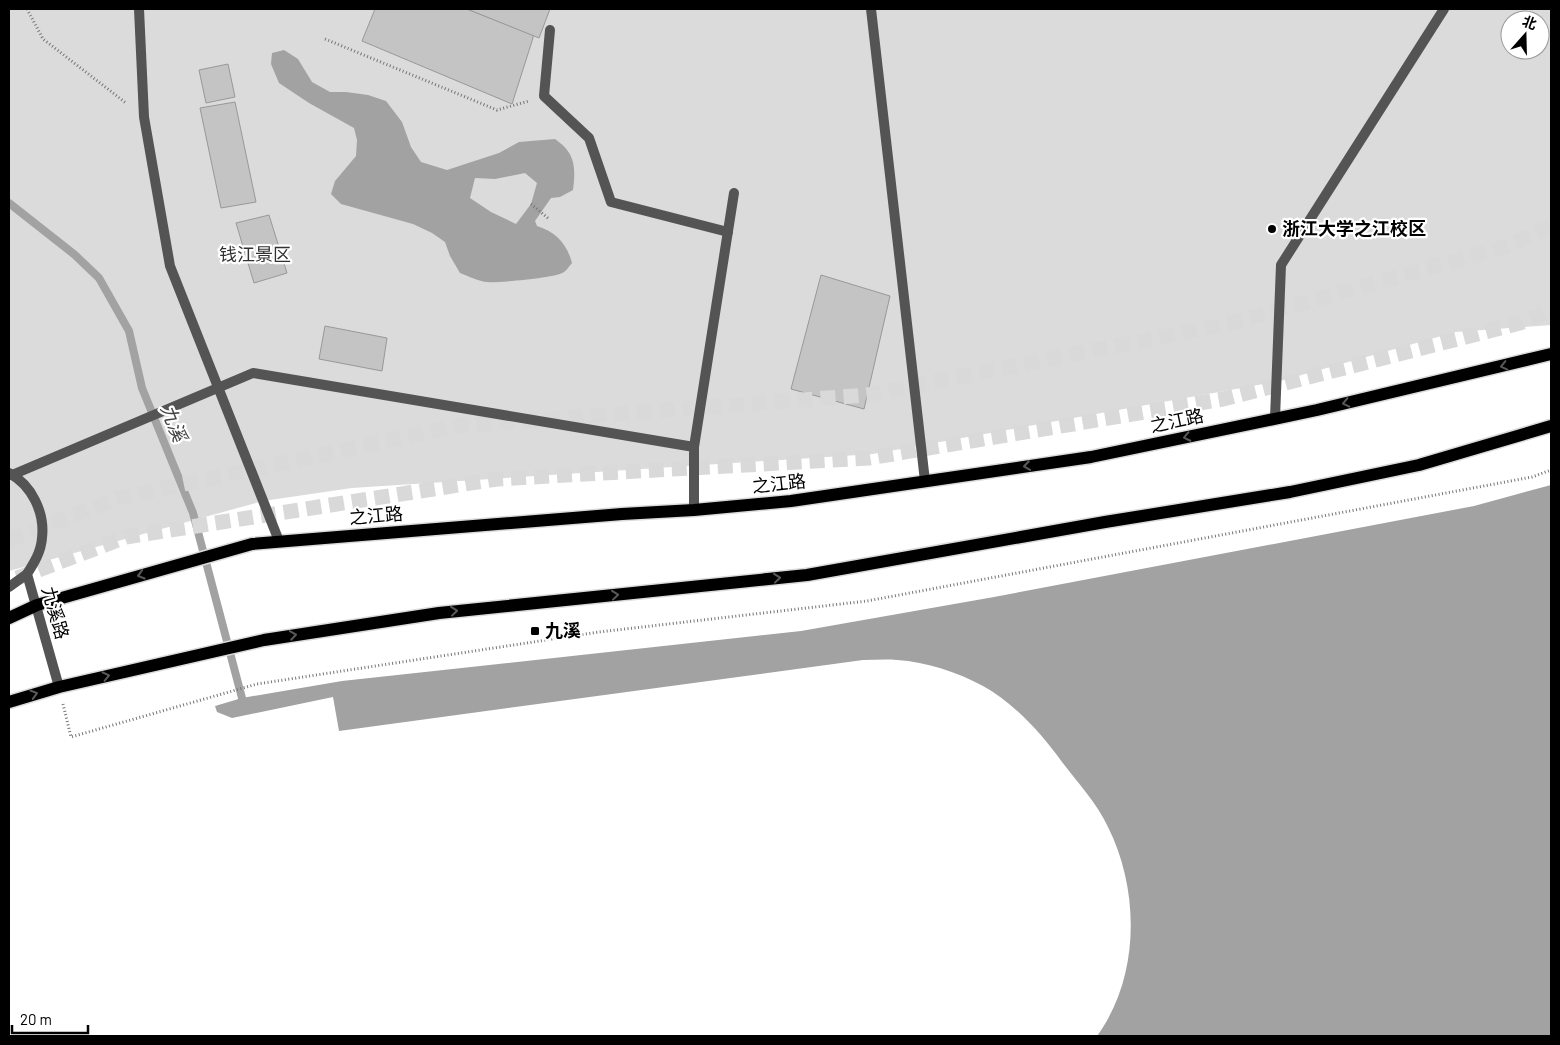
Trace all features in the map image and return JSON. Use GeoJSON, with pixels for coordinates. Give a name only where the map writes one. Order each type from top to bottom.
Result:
{"type":"FeatureCollection","features":[{"type":"Feature","properties":{"kind":"main road","name":"之江路"},"geometry":{"type":"LineString","coordinates":[[9,618],[37,605],[252,544],[791,501],[1091,457],[1275,418],[1551,354]]}},
{"type":"Feature","properties":{"kind":"main road"},"geometry":{"type":"LineString","coordinates":[[9,702],[59,687],[264,640],[439,613],[807,575],[1106,522],[1290,492],[1419,465],[1551,426]]}},
{"type":"Feature","properties":{"kind":"street"},"geometry":{"type":"LineString","coordinates":[[139,9],[144,117],[170,266],[279,541]]}},
{"type":"Feature","properties":{"kind":"street"},"geometry":{"type":"LineString","coordinates":[[871,9],[925,481]]}},
{"type":"Feature","properties":{"kind":"street"},"geometry":{"type":"LineString","coordinates":[[1275,418],[1281,265],[1444,9]]}},
{"type":"Feature","properties":{"kind":"street"},"geometry":{"type":"LineString","coordinates":[[550,30],[544,96],[589,138],[611,202],[728,232]]}},
{"type":"Feature","properties":{"kind":"street"},"geometry":{"type":"LineString","coordinates":[[694,510],[694,447],[734,193]]}},
{"type":"Feature","properties":{"kind":"street"},"geometry":{"type":"LineString","coordinates":[[10,474],[253,373],[694,447]]}},
{"type":"Feature","properties":{"kind":"street","name":"九溪路"},"geometry":{"type":"LineString","coordinates":[[10,474],[26,487],[37,503],[42,521],[42,540],[37,558],[27,574],[59,687]]}},
{"type":"Feature","properties":{"kind":"street"},"geometry":{"type":"LineString","coordinates":[[9,587],[27,574]]}},
{"type":"Feature","properties":{"kind":"path"},"geometry":{"type":"LineString","coordinates":[[27,9],[43,39],[144,117]]}},
{"type":"Feature","properties":{"kind":"path"},"geometry":{"type":"LineString","coordinates":[[325,39],[496,110],[544,96]]}},
{"type":"Feature","properties":{"kind":"path"},"geometry":{"type":"LineString","coordinates":[[531,204],[549,219]]}},
{"type":"Feature","properties":{"kind":"path"},"geometry":{"type":"LineString","coordinates":[[59,687],[71,737],[257,684],[599,632],[867,601],[1522,479],[1551,470]]}},
{"type":"Feature","properties":{"kind":"green space","name":"钱江景区"},"geometry":{"type":"Polygon","coordinates":[[[9,9],[1551,9],[1551,325],[1456,332],[1280,381],[873,454],[352,488],[263,501],[9,571],[9,9]]]}},
{"type":"Feature","properties":{"kind":"shaded area"},"geometry":{"type":"Polygon","coordinates":[[[284,50],[298,59],[312,82],[330,92],[368,95],[386,101],[402,122],[411,147],[421,162],[447,170],[499,153],[519,142],[555,139],[567,150],[573,161],[573,190],[560,197],[551,198],[535,221],[537,226],[555,235],[560,240],[567,250],[572,263],[564,272],[539,278],[492,282],[476,280],[460,273],[450,256],[445,242],[432,233],[413,224],[341,204],[331,194],[335,181],[356,156],[357,140],[354,128],[309,103],[279,83],[271,64],[272,53],[284,50]],[[525,173],[495,179],[475,178],[470,198],[491,212],[516,224],[531,204],[537,183],[525,173]]]}},
{"type":"Feature","properties":{"kind":"shaded area"},"geometry":{"type":"Polygon","coordinates":[[[1551,485],[1551,1036],[1097,1036],[1111,1013],[1121,987],[1128,961],[1131,933],[1126,878],[1104,818],[1054,751],[1017,710],[983,686],[963,676],[931,665],[897,660],[863,660],[339,731],[333,697],[232,718],[217,712],[215,706],[242,698],[342,681],[801,631],[994,597],[1474,506],[1551,485]]]}},
{"type":"Feature","properties":{"kind":"building"},"geometry":{"type":"Polygon","coordinates":[[[375,9],[467,9],[533,35],[512,104],[362,41],[375,9]]]}},
{"type":"Feature","properties":{"kind":"building"},"geometry":{"type":"Polygon","coordinates":[[[467,9],[550,9],[539,38],[467,9]]]}},
{"type":"Feature","properties":{"kind":"building"},"geometry":{"type":"Polygon","coordinates":[[[228,64],[235,97],[206,103],[199,70],[228,64]]]}},
{"type":"Feature","properties":{"kind":"building"},"geometry":{"type":"Polygon","coordinates":[[[235,102],[256,202],[221,208],[200,108],[235,102]]]}},
{"type":"Feature","properties":{"kind":"building"},"geometry":{"type":"Polygon","coordinates":[[[269,215],[287,273],[254,283],[236,223],[269,215]]]}},
{"type":"Feature","properties":{"kind":"building"},"geometry":{"type":"Polygon","coordinates":[[[821,275],[890,296],[864,409],[791,389],[821,275]]]}},
{"type":"Feature","properties":{"kind":"building"},"geometry":{"type":"Polygon","coordinates":[[[325,326],[387,338],[382,371],[319,359],[325,326]]]}},
{"type":"Feature","properties":{"kind":"waterway","name":"九溪"},"geometry":{"type":"LineString","coordinates":[[9,203],[75,255],[99,278],[129,331],[142,388],[193,513],[242,698]]}},
{"type":"Feature","properties":{"kind":"tunnel"},"geometry":{"type":"LineString","coordinates":[[9,540],[118,498],[456,426],[867,395],[1223,325],[1498,249],[1551,227]]}},
{"type":"Feature","properties":{"kind":"tunnel"},"geometry":{"type":"LineString","coordinates":[[17,578],[126,537],[497,479],[869,458],[1223,399],[1520,323],[1551,310]]}},
{"type":"Feature","properties":{"kind":"place","name":"浙江大学之江校区"},"geometry":{"type":"Point","coordinates":[1272,229]}},
{"type":"Feature","properties":{"kind":"place","name":"九溪"},"geometry":{"type":"Point","coordinates":[535,631]}}]}
